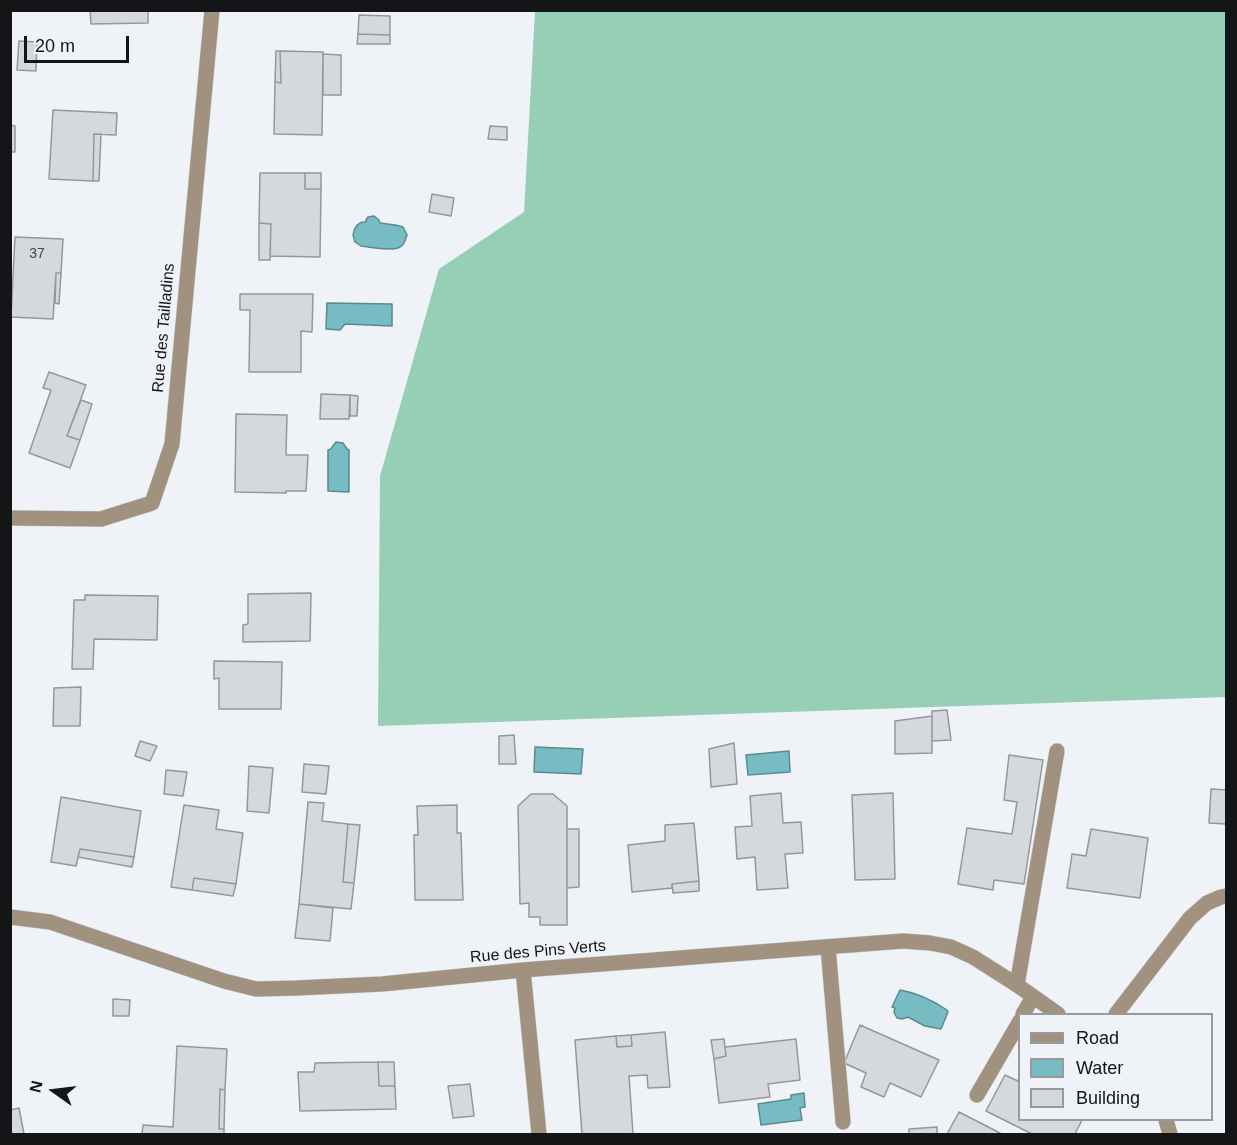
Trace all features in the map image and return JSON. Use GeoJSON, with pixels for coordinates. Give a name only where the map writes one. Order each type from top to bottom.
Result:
{"type":"FeatureCollection","features":[{"type":"Feature","properties":{"kind":"street","name":"Rue des Tailladins"},"geometry":{"type":"LineString","coordinates":[[10,518],[101,519],[152,503],[172,444],[212,10]]}},
{"type":"Feature","properties":{"kind":"street"},"geometry":{"type":"LineString","coordinates":[[1017,985],[1057,752]]}},
{"type":"Feature","properties":{"kind":"street"},"geometry":{"type":"LineString","coordinates":[[1117,1013],[1190,918],[1207,903],[1227,896]]}},
{"type":"Feature","properties":{"kind":"street","name":"Rue des Pins Verts"},"geometry":{"type":"LineString","coordinates":[[10,917],[50,922],[224,981],[256,988],[382,984],[523,970],[903,941],[930,943],[951,946],[973,957],[1057,1013]]}},
{"type":"Feature","properties":{"kind":"street"},"geometry":{"type":"LineString","coordinates":[[828,947],[843,1122]]}},
{"type":"Feature","properties":{"kind":"street"},"geometry":{"type":"LineString","coordinates":[[523,970],[539,1134]]}},
{"type":"Feature","properties":{"kind":"street"},"geometry":{"type":"LineString","coordinates":[[1024,1013],[1033,997]]}},
{"type":"Feature","properties":{"kind":"street"},"geometry":{"type":"LineString","coordinates":[[977,1095],[1018,1024]]}},
{"type":"Feature","properties":{"kind":"green space"},"geometry":{"type":"Polygon","coordinates":[[[535,11],[1226,11],[1226,697],[378,726],[380,476],[439,269],[524,212],[535,11]]]}},
{"type":"Feature","properties":{"kind":"water"},"geometry":{"type":"Polygon","coordinates":[[[374,216],[380,223],[403,227],[407,235],[402,246],[394,249],[380,249],[361,246],[355,242],[353,235],[357,225],[366,222],[368,217],[374,216]]]}},
{"type":"Feature","properties":{"kind":"water"},"geometry":{"type":"Polygon","coordinates":[[[327,303],[392,304],[392,326],[345,324],[340,330],[326,329],[327,303]]]}},
{"type":"Feature","properties":{"kind":"water"},"geometry":{"type":"Polygon","coordinates":[[[336,442],[343,443],[349,450],[349,492],[328,491],[328,450],[336,442]]]}},
{"type":"Feature","properties":{"kind":"water"},"geometry":{"type":"Polygon","coordinates":[[[535,747],[583,749],[581,774],[534,772],[535,747]]]}},
{"type":"Feature","properties":{"kind":"water"},"geometry":{"type":"Polygon","coordinates":[[[789,751],[790,772],[748,775],[746,755],[789,751]]]}},
{"type":"Feature","properties":{"kind":"water"},"geometry":{"type":"Polygon","coordinates":[[[900,990],[925,997],[947,1010],[941,1029],[925,1026],[908,1017],[897,1018],[895,1008],[892,1007],[900,990]]]}},
{"type":"Feature","properties":{"kind":"water"},"geometry":{"type":"Polygon","coordinates":[[[804,1093],[805,1107],[800,1108],[802,1120],[761,1125],[758,1104],[791,1099],[791,1095],[804,1093]]]}},
{"type":"Feature","properties":{"kind":"building"},"geometry":{"type":"Polygon","coordinates":[[[90,10],[148,10],[148,23],[91,24],[90,10]]]}},
{"type":"Feature","properties":{"kind":"building"},"geometry":{"type":"Polygon","coordinates":[[[359,15],[390,16],[390,35],[358,34],[359,15]]]}},
{"type":"Feature","properties":{"kind":"building"},"geometry":{"type":"Polygon","coordinates":[[[358,34],[390,35],[390,44],[357,44],[358,34]]]}},
{"type":"Feature","properties":{"kind":"building"},"geometry":{"type":"Polygon","coordinates":[[[19,41],[37,42],[36,71],[17,70],[19,41]]]}},
{"type":"Feature","properties":{"kind":"building"},"geometry":{"type":"Polygon","coordinates":[[[276,51],[280,51],[281,83],[275,82],[276,51]]]}},
{"type":"Feature","properties":{"kind":"building"},"geometry":{"type":"Polygon","coordinates":[[[280,51],[323,52],[322,135],[274,134],[275,82],[281,83],[280,51]]]}},
{"type":"Feature","properties":{"kind":"building"},"geometry":{"type":"Polygon","coordinates":[[[323,54],[341,55],[341,95],[323,95],[323,54]]]}},
{"type":"Feature","properties":{"kind":"building"},"geometry":{"type":"Polygon","coordinates":[[[53,110],[117,113],[116,135],[94,134],[93,181],[49,179],[53,110]]]}},
{"type":"Feature","properties":{"kind":"building"},"geometry":{"type":"Polygon","coordinates":[[[10,125],[15,126],[15,152],[10,152],[10,125]]]}},
{"type":"Feature","properties":{"kind":"building"},"geometry":{"type":"Polygon","coordinates":[[[490,126],[507,127],[507,140],[488,139],[490,126]]]}},
{"type":"Feature","properties":{"kind":"building"},"geometry":{"type":"Polygon","coordinates":[[[94,134],[101,134],[99,181],[93,181],[94,134]]]}},
{"type":"Feature","properties":{"kind":"building"},"geometry":{"type":"Polygon","coordinates":[[[260,173],[305,173],[305,189],[321,189],[320,257],[270,256],[271,224],[259,223],[260,173]]]}},
{"type":"Feature","properties":{"kind":"building"},"geometry":{"type":"Polygon","coordinates":[[[305,173],[321,173],[321,189],[305,189],[305,173]]]}},
{"type":"Feature","properties":{"kind":"building"},"geometry":{"type":"Polygon","coordinates":[[[432,194],[454,198],[451,216],[429,212],[432,194]]]}},
{"type":"Feature","properties":{"kind":"building"},"geometry":{"type":"Polygon","coordinates":[[[259,223],[271,224],[270,260],[259,260],[259,223]]]}},
{"type":"Feature","properties":{"kind":"building"},"geometry":{"type":"Polygon","coordinates":[[[15,237],[63,239],[61,273],[56,273],[53,319],[11,317],[15,237]]]}},
{"type":"Feature","properties":{"kind":"building"},"geometry":{"type":"Polygon","coordinates":[[[56,273],[61,273],[59,304],[55,303],[56,273]]]}},
{"type":"Feature","properties":{"kind":"building"},"geometry":{"type":"Polygon","coordinates":[[[240,294],[313,294],[312,332],[301,331],[301,372],[249,372],[250,310],[240,310],[240,294]]]}},
{"type":"Feature","properties":{"kind":"building"},"geometry":{"type":"Polygon","coordinates":[[[49,372],[86,385],[67,436],[80,440],[70,468],[29,453],[51,390],[43,388],[49,372]]]}},
{"type":"Feature","properties":{"kind":"building"},"geometry":{"type":"Polygon","coordinates":[[[321,394],[350,395],[349,419],[320,419],[321,394]]]}},
{"type":"Feature","properties":{"kind":"building"},"geometry":{"type":"Polygon","coordinates":[[[350,395],[358,396],[357,416],[350,416],[350,395]]]}},
{"type":"Feature","properties":{"kind":"building"},"geometry":{"type":"Polygon","coordinates":[[[81,400],[92,404],[80,440],[67,436],[81,400]]]}},
{"type":"Feature","properties":{"kind":"building"},"geometry":{"type":"Polygon","coordinates":[[[236,414],[287,415],[286,455],[308,455],[306,491],[235,492],[236,414]]]}},
{"type":"Feature","properties":{"kind":"building"},"geometry":{"type":"Polygon","coordinates":[[[311,593],[310,641],[243,642],[243,625],[248,624],[248,594],[311,593]]]}},
{"type":"Feature","properties":{"kind":"building"},"geometry":{"type":"Polygon","coordinates":[[[85,595],[158,596],[157,640],[94,639],[93,669],[72,669],[74,600],[85,600],[85,595]]]}},
{"type":"Feature","properties":{"kind":"building"},"geometry":{"type":"Polygon","coordinates":[[[214,661],[282,662],[281,709],[219,709],[219,678],[214,679],[214,661]]]}},
{"type":"Feature","properties":{"kind":"building"},"geometry":{"type":"Polygon","coordinates":[[[81,687],[80,726],[53,726],[54,688],[81,687]]]}},
{"type":"Feature","properties":{"kind":"building"},"geometry":{"type":"Polygon","coordinates":[[[947,710],[951,740],[932,741],[932,711],[947,710]]]}},
{"type":"Feature","properties":{"kind":"building"},"geometry":{"type":"Polygon","coordinates":[[[932,716],[932,753],[895,754],[895,721],[932,716]]]}},
{"type":"Feature","properties":{"kind":"building"},"geometry":{"type":"Polygon","coordinates":[[[514,735],[516,764],[499,764],[499,736],[514,735]]]}},
{"type":"Feature","properties":{"kind":"building"},"geometry":{"type":"Polygon","coordinates":[[[140,741],[157,746],[150,761],[135,756],[140,741]]]}},
{"type":"Feature","properties":{"kind":"building"},"geometry":{"type":"Polygon","coordinates":[[[734,743],[737,784],[711,787],[709,749],[734,743]]]}},
{"type":"Feature","properties":{"kind":"building"},"geometry":{"type":"Polygon","coordinates":[[[1009,755],[1043,760],[1024,884],[994,880],[993,890],[958,884],[967,828],[1012,834],[1017,802],[1004,800],[1009,755]]]}},
{"type":"Feature","properties":{"kind":"building"},"geometry":{"type":"Polygon","coordinates":[[[304,764],[329,766],[326,794],[302,792],[304,764]]]}},
{"type":"Feature","properties":{"kind":"building"},"geometry":{"type":"Polygon","coordinates":[[[249,766],[273,768],[269,813],[247,811],[249,766]]]}},
{"type":"Feature","properties":{"kind":"building"},"geometry":{"type":"Polygon","coordinates":[[[166,770],[187,772],[183,796],[164,794],[166,770]]]}},
{"type":"Feature","properties":{"kind":"building"},"geometry":{"type":"Polygon","coordinates":[[[1211,789],[1226,790],[1226,824],[1209,823],[1211,789]]]}},
{"type":"Feature","properties":{"kind":"building"},"geometry":{"type":"Polygon","coordinates":[[[781,793],[783,823],[801,822],[803,853],[785,854],[788,888],[757,890],[755,857],[737,859],[735,827],[752,826],[750,796],[781,793]]]}},
{"type":"Feature","properties":{"kind":"building"},"geometry":{"type":"Polygon","coordinates":[[[893,793],[895,879],[855,880],[852,795],[893,793]]]}},
{"type":"Feature","properties":{"kind":"building"},"geometry":{"type":"Polygon","coordinates":[[[531,794],[553,794],[567,806],[567,925],[540,925],[540,917],[529,917],[529,903],[520,904],[518,806],[531,794]]]}},
{"type":"Feature","properties":{"kind":"building"},"geometry":{"type":"Polygon","coordinates":[[[61,797],[141,811],[134,857],[80,849],[76,866],[51,862],[61,797]]]}},
{"type":"Feature","properties":{"kind":"building"},"geometry":{"type":"Polygon","coordinates":[[[308,802],[324,803],[322,821],[348,824],[343,882],[354,883],[351,909],[299,904],[308,802]]]}},
{"type":"Feature","properties":{"kind":"building"},"geometry":{"type":"Polygon","coordinates":[[[184,805],[219,810],[216,829],[243,833],[236,884],[194,878],[192,890],[171,887],[184,805]]]}},
{"type":"Feature","properties":{"kind":"building"},"geometry":{"type":"Polygon","coordinates":[[[457,805],[457,833],[461,833],[463,900],[415,900],[414,835],[418,835],[417,806],[457,805]]]}},
{"type":"Feature","properties":{"kind":"building"},"geometry":{"type":"Polygon","coordinates":[[[694,823],[699,881],[672,884],[672,888],[632,892],[628,845],[665,841],[665,825],[694,823]]]}},
{"type":"Feature","properties":{"kind":"building"},"geometry":{"type":"Polygon","coordinates":[[[348,824],[360,825],[354,883],[343,882],[348,824]]]}},
{"type":"Feature","properties":{"kind":"building"},"geometry":{"type":"Polygon","coordinates":[[[567,829],[579,829],[579,887],[567,888],[567,829]]]}},
{"type":"Feature","properties":{"kind":"building"},"geometry":{"type":"Polygon","coordinates":[[[1091,829],[1148,838],[1140,898],[1067,888],[1072,854],[1086,856],[1091,829]]]}},
{"type":"Feature","properties":{"kind":"building"},"geometry":{"type":"Polygon","coordinates":[[[80,849],[134,857],[132,867],[78,857],[80,849]]]}},
{"type":"Feature","properties":{"kind":"building"},"geometry":{"type":"Polygon","coordinates":[[[194,878],[236,884],[233,896],[192,890],[194,878]]]}},
{"type":"Feature","properties":{"kind":"building"},"geometry":{"type":"Polygon","coordinates":[[[699,881],[699,891],[673,893],[672,884],[699,881]]]}},
{"type":"Feature","properties":{"kind":"building"},"geometry":{"type":"Polygon","coordinates":[[[299,904],[333,908],[330,941],[295,938],[299,904]]]}},
{"type":"Feature","properties":{"kind":"building"},"geometry":{"type":"Polygon","coordinates":[[[113,999],[130,1000],[129,1016],[113,1016],[113,999]]]}},
{"type":"Feature","properties":{"kind":"building"},"geometry":{"type":"Polygon","coordinates":[[[860,1025],[939,1060],[921,1097],[890,1083],[884,1097],[861,1087],[866,1073],[844,1063],[860,1025]]]}},
{"type":"Feature","properties":{"kind":"building"},"geometry":{"type":"Polygon","coordinates":[[[665,1032],[670,1087],[648,1088],[647,1075],[629,1076],[633,1134],[582,1134],[575,1040],[616,1036],[617,1047],[632,1046],[631,1035],[665,1032]]]}},
{"type":"Feature","properties":{"kind":"building"},"geometry":{"type":"Polygon","coordinates":[[[631,1035],[632,1046],[617,1047],[616,1036],[631,1035]]]}},
{"type":"Feature","properties":{"kind":"building"},"geometry":{"type":"Polygon","coordinates":[[[724,1039],[726,1056],[714,1059],[711,1040],[724,1039]]]}},
{"type":"Feature","properties":{"kind":"building"},"geometry":{"type":"Polygon","coordinates":[[[796,1039],[800,1080],[768,1084],[770,1097],[719,1103],[714,1059],[726,1056],[725,1047],[796,1039]]]}},
{"type":"Feature","properties":{"kind":"building"},"geometry":{"type":"Polygon","coordinates":[[[177,1046],[227,1049],[225,1090],[220,1089],[219,1129],[224,1129],[224,1134],[142,1134],[143,1125],[173,1127],[177,1046]]]}},
{"type":"Feature","properties":{"kind":"building"},"geometry":{"type":"Polygon","coordinates":[[[378,1062],[394,1062],[395,1086],[379,1086],[378,1062]]]}},
{"type":"Feature","properties":{"kind":"building"},"geometry":{"type":"Polygon","coordinates":[[[378,1062],[379,1086],[395,1086],[396,1109],[300,1111],[298,1072],[314,1072],[315,1063],[378,1062]]]}},
{"type":"Feature","properties":{"kind":"building"},"geometry":{"type":"Polygon","coordinates":[[[1005,1075],[1018,1081],[1018,1121],[1082,1121],[1075,1134],[1032,1134],[986,1111],[1005,1075]]]}},
{"type":"Feature","properties":{"kind":"building"},"geometry":{"type":"Polygon","coordinates":[[[470,1084],[474,1116],[453,1118],[448,1086],[470,1084]]]}},
{"type":"Feature","properties":{"kind":"building"},"geometry":{"type":"Polygon","coordinates":[[[220,1089],[225,1090],[224,1129],[219,1129],[220,1089]]]}},
{"type":"Feature","properties":{"kind":"building"},"geometry":{"type":"Polygon","coordinates":[[[19,1108],[24,1134],[10,1134],[10,1110],[19,1108]]]}},
{"type":"Feature","properties":{"kind":"building"},"geometry":{"type":"Polygon","coordinates":[[[959,1112],[1000,1133],[947,1134],[959,1112]]]}},
{"type":"Feature","properties":{"kind":"building"},"geometry":{"type":"Polygon","coordinates":[[[937,1127],[937,1134],[909,1134],[909,1129],[937,1127]]]}}]}
